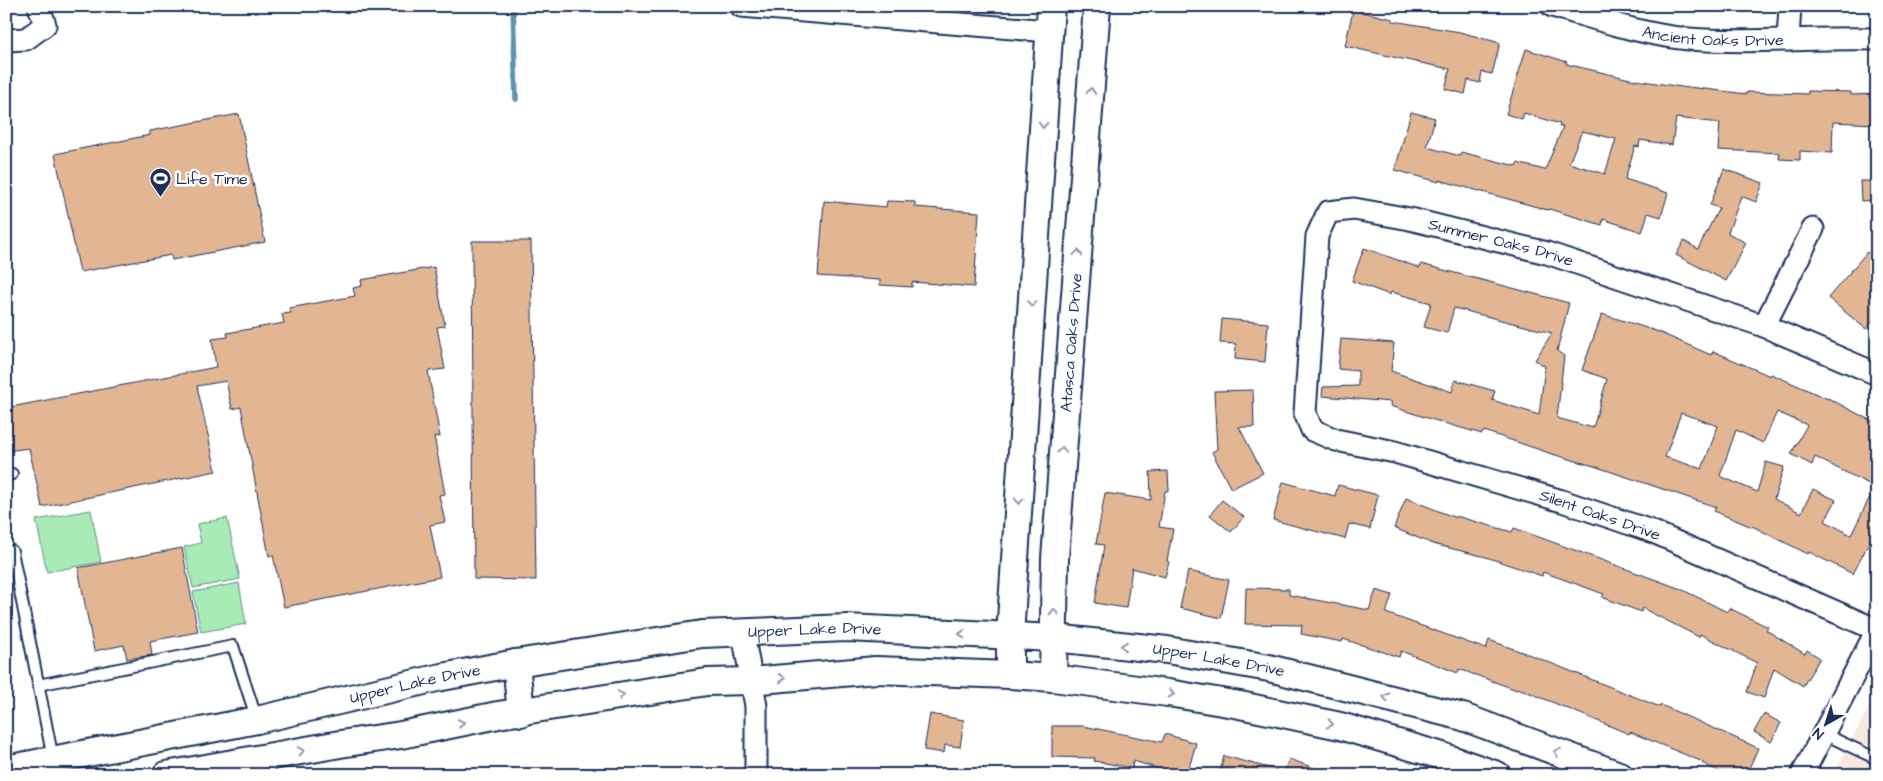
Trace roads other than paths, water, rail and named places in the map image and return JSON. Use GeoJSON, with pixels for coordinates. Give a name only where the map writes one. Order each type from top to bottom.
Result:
{"type":"FeatureCollection","features":[{"type":"Feature","properties":{"kind":"street"},"geometry":{"type":"LineString","coordinates":[[6,40],[26,39],[45,25],[39,6]]}},
{"type":"Feature","properties":{"kind":"street"},"geometry":{"type":"LineString","coordinates":[[741,6],[1050,19],[1010,636],[1010,675]]}},
{"type":"Feature","properties":{"kind":"street","name":"Atasca Oaks Drive"},"geometry":{"type":"LineString","coordinates":[[1053,678],[1055,558],[1097,6]]}},
{"type":"Feature","properties":{"kind":"street","name":"Ancient Oaks Drive"},"geometry":{"type":"LineString","coordinates":[[1552,6],[1635,30],[1688,39],[1737,41],[1877,39]]}},
{"type":"Feature","properties":{"kind":"street"},"geometry":{"type":"LineString","coordinates":[[1788,40],[1790,6]]}},
{"type":"Feature","properties":{"kind":"street","name":"Summer Oaks Drive"},"geometry":{"type":"LineString","coordinates":[[1312,430],[1305,413],[1317,236],[1328,212],[1354,209],[1410,219],[1494,239],[1593,268],[1764,326],[1877,374]]}},
{"type":"Feature","properties":{"kind":"street"},"geometry":{"type":"LineString","coordinates":[[1764,326],[1813,229]]}},
{"type":"Feature","properties":{"kind":"street"},"geometry":{"type":"LineString","coordinates":[[1030,341],[1070,345]]}},
{"type":"Feature","properties":{"kind":"street","name":"Silent Oaks Drive"},"geometry":{"type":"LineString","coordinates":[[1312,430],[1336,440],[1394,452],[1562,500],[1652,531],[1877,630]]}},
{"type":"Feature","properties":{"kind":"street","name":"Upper Lake Drive"},"geometry":{"type":"LineString","coordinates":[[6,769],[257,720],[437,678],[516,663],[702,634],[847,628],[1054,638],[1167,650],[1269,668],[1463,717],[1619,775]]}},
{"type":"Feature","properties":{"kind":"street"},"geometry":{"type":"LineString","coordinates":[[1802,775],[1877,630]]}},
{"type":"Feature","properties":{"kind":"street"},"geometry":{"type":"LineString","coordinates":[[744,633],[756,706],[756,775]]}},
{"type":"Feature","properties":{"kind":"street"},"geometry":{"type":"LineString","coordinates":[[516,663],[521,713]]}},
{"type":"Feature","properties":{"kind":"street"},"geometry":{"type":"LineString","coordinates":[[166,775],[268,766],[340,744],[402,735],[498,715],[521,713],[564,704],[707,682],[751,681],[876,670],[1053,678],[1168,693],[1240,705],[1340,726],[1497,775]]}},
{"type":"Feature","properties":{"kind":"street"},"geometry":{"type":"LineString","coordinates":[[1402,744],[1414,704]]}},
{"type":"Feature","properties":{"kind":"street"},"geometry":{"type":"LineString","coordinates":[[257,720],[268,766]]}},
{"type":"Feature","properties":{"kind":"lane"},"geometry":{"type":"LineString","coordinates":[[6,552],[12,551],[53,759]]}},
{"type":"Feature","properties":{"kind":"lane"},"geometry":{"type":"LineString","coordinates":[[38,685],[233,646],[257,720]]}},
{"type":"Feature","properties":{"kind":"lane"},"geometry":{"type":"LineString","coordinates":[[1824,734],[1877,759]]}},
{"type":"Feature","properties":{"kind":"waterway"},"geometry":{"type":"LineString","coordinates":[[513,6],[516,99]]}},
{"type":"Feature","properties":{"kind":"place","name":"Life Time"},"geometry":{"type":"Point","coordinates":[160,198]}}]}
